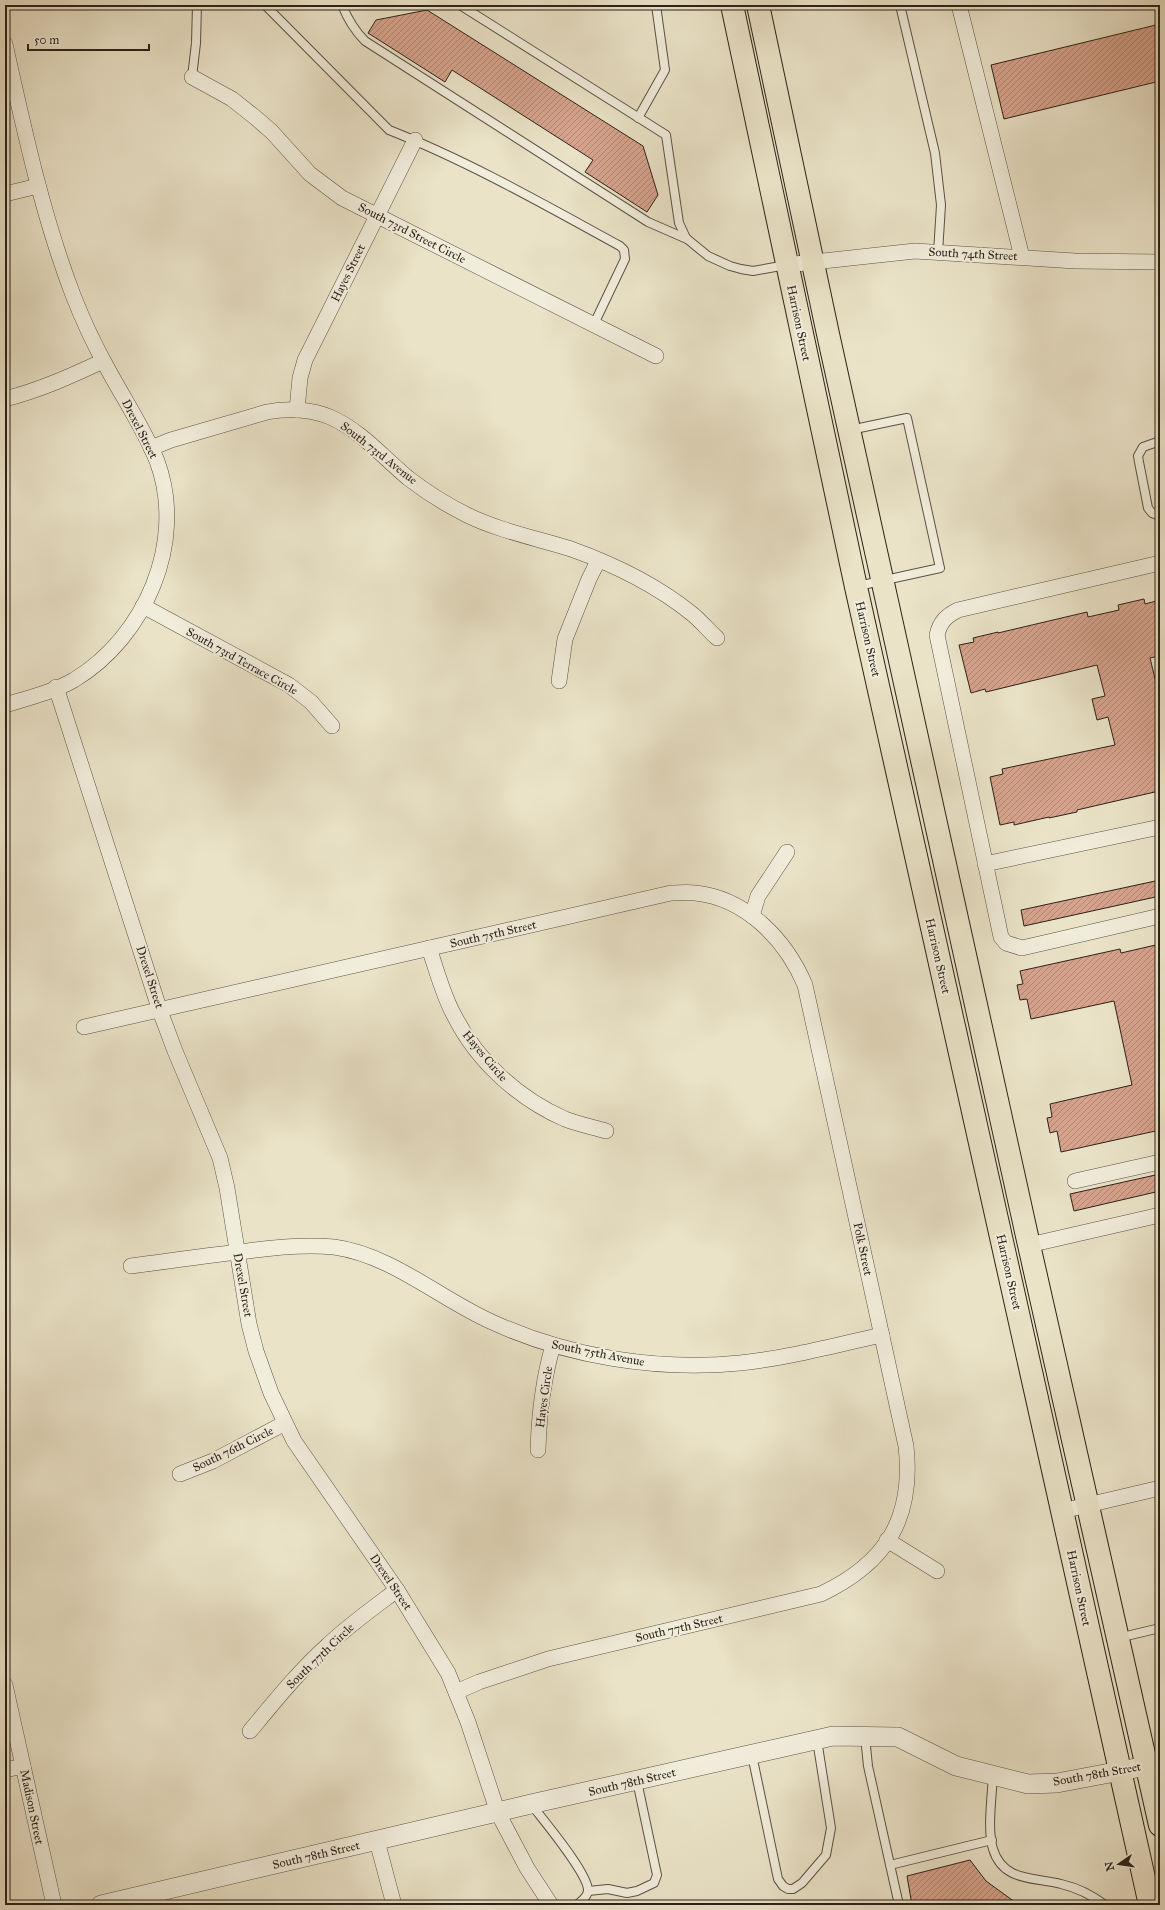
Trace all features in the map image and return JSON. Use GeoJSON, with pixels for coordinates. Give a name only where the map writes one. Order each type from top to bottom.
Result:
{"type":"FeatureCollection","features":[{"type":"Feature","properties":{"kind":"main road","name":"Harrison Street"},"geometry":{"type":"LineString","coordinates":[[732,5],[786,265],[856,587],[1062,1512],[1140,1767],[1160,1825]]}},
{"type":"Feature","properties":{"kind":"main road","name":"Harrison Street"},"geometry":{"type":"LineString","coordinates":[[758,5],[883,581],[1118,1638],[1140,1767],[1150,1905]]}},
{"type":"Feature","properties":{"kind":"street"},"geometry":{"type":"LineString","coordinates":[[959,5],[1022,257]]}},
{"type":"Feature","properties":{"kind":"street","name":"Drexel Street"},"geometry":{"type":"LineString","coordinates":[[5,44],[38,186],[66,275],[85,325],[103,361],[143,430],[158,463],[164,491],[166,530],[164,549],[156,580],[144,606],[132,627],[108,654],[83,674],[56,687],[160,1011],[175,1052],[220,1158],[227,1188],[237,1252],[256,1351],[271,1392],[294,1441],[397,1590],[434,1648],[456,1692],[498,1813],[527,1868],[551,1905]]}},
{"type":"Feature","properties":{"kind":"street","name":"South 73rd Street Circle"},"geometry":{"type":"LineString","coordinates":[[192,77],[232,99],[256,118],[272,132],[310,174],[342,198],[656,356]]}},
{"type":"Feature","properties":{"kind":"street","name":"Hayes Street"},"geometry":{"type":"LineString","coordinates":[[297,410],[300,378],[305,360],[376,215],[415,140]]}},
{"type":"Feature","properties":{"kind":"street"},"geometry":{"type":"LineString","coordinates":[[5,194],[38,186]]}},
{"type":"Feature","properties":{"kind":"street","name":"South 74th Street"},"geometry":{"type":"LineString","coordinates":[[786,265],[900,252],[1022,257],[1075,261],[1160,262]]}},
{"type":"Feature","properties":{"kind":"street"},"geometry":{"type":"LineString","coordinates":[[5,398],[32,392],[103,361]]}},
{"type":"Feature","properties":{"kind":"street","name":"South 73rd Avenue"},"geometry":{"type":"LineString","coordinates":[[151,448],[171,440],[267,412],[297,410],[314,411],[344,424],[410,479],[467,515],[497,527],[572,550],[622,570],[691,613],[717,638]]}},
{"type":"Feature","properties":{"kind":"street"},"geometry":{"type":"LineString","coordinates":[[560,681],[565,639],[589,578],[598,561]]}},
{"type":"Feature","properties":{"kind":"street"},"geometry":{"type":"LineString","coordinates":[[1160,563],[958,610],[948,615],[940,624],[937,635],[1001,937],[1006,943],[1022,948],[1160,916]]}},
{"type":"Feature","properties":{"kind":"street","name":"South 73rd Terrace Circle"},"geometry":{"type":"LineString","coordinates":[[144,606],[289,685],[311,702],[332,726]]}},
{"type":"Feature","properties":{"kind":"street"},"geometry":{"type":"LineString","coordinates":[[5,706],[56,687]]}},
{"type":"Feature","properties":{"kind":"street"},"geometry":{"type":"LineString","coordinates":[[985,864],[1160,827]]}},
{"type":"Feature","properties":{"kind":"street"},"geometry":{"type":"LineString","coordinates":[[752,916],[758,896],[787,852]]}},
{"type":"Feature","properties":{"kind":"street","name":"South 75th Street"},"geometry":{"type":"LineString","coordinates":[[84,1027],[160,1011],[670,893],[695,893],[714,897],[728,902],[752,916]]}},
{"type":"Feature","properties":{"kind":"street","name":"Polk Street"},"geometry":{"type":"LineString","coordinates":[[752,916],[761,922],[785,948],[797,966],[805,985],[882,1335],[906,1446],[909,1470],[902,1513],[897,1525],[887,1540]]}},
{"type":"Feature","properties":{"kind":"street","name":"Hayes Circle"},"geometry":{"type":"LineString","coordinates":[[429,948],[455,1018],[470,1042],[494,1070],[515,1090],[543,1109],[566,1120],[606,1131]]}},
{"type":"Feature","properties":{"kind":"street"},"geometry":{"type":"LineString","coordinates":[[1075,1181],[1160,1162]]}},
{"type":"Feature","properties":{"kind":"street"},"geometry":{"type":"LineString","coordinates":[[1030,1245],[1160,1215]]}},
{"type":"Feature","properties":{"kind":"street","name":"South 75th Avenue"},"geometry":{"type":"LineString","coordinates":[[132,1266],[237,1252],[311,1246],[335,1247],[357,1252],[390,1266],[490,1322],[515,1333],[570,1350],[631,1361],[668,1365],[705,1365],[770,1359],[882,1335]]}},
{"type":"Feature","properties":{"kind":"street","name":"Hayes Circle"},"geometry":{"type":"LineString","coordinates":[[538,1450],[540,1412],[547,1366],[553,1345]]}},
{"type":"Feature","properties":{"kind":"street","name":"South 76th Circle"},"geometry":{"type":"LineString","coordinates":[[180,1474],[213,1461],[285,1423]]}},
{"type":"Feature","properties":{"kind":"street"},"geometry":{"type":"LineString","coordinates":[[1062,1512],[1160,1488]]}},
{"type":"Feature","properties":{"kind":"street"},"geometry":{"type":"LineString","coordinates":[[887,1540],[937,1571]]}},
{"type":"Feature","properties":{"kind":"street","name":"South 77th Street"},"geometry":{"type":"LineString","coordinates":[[456,1692],[479,1682],[548,1659],[821,1594],[841,1584],[866,1566],[876,1557],[887,1540]]}},
{"type":"Feature","properties":{"kind":"street","name":"South 77th Circle"},"geometry":{"type":"LineString","coordinates":[[250,1731],[279,1696],[326,1646],[349,1626],[397,1590]]}},
{"type":"Feature","properties":{"kind":"street","name":"Madison Street"},"geometry":{"type":"LineString","coordinates":[[5,1685],[54,1905]]}},
{"type":"Feature","properties":{"kind":"street","name":"South 78th Street"},"geometry":{"type":"LineString","coordinates":[[101,1905],[161,1898],[377,1841],[531,1804],[833,1736],[898,1737],[956,1766],[1028,1784],[1057,1783],[1140,1767]]}},
{"type":"Feature","properties":{"kind":"street"},"geometry":{"type":"LineString","coordinates":[[5,1770],[23,1766]]}},
{"type":"Feature","properties":{"kind":"street"},"geometry":{"type":"LineString","coordinates":[[377,1841],[394,1905]]}},
{"type":"Feature","properties":{"kind":"lane"},"geometry":{"type":"LineString","coordinates":[[192,77],[196,43],[197,5]]}},
{"type":"Feature","properties":{"kind":"lane"},"geometry":{"type":"LineString","coordinates":[[264,5],[389,130],[415,140],[528,196],[620,246],[624,250],[625,259],[594,324]]}},
{"type":"Feature","properties":{"kind":"lane"},"geometry":{"type":"LineString","coordinates":[[342,5],[347,18],[355,31],[365,41],[648,222],[687,238],[708,256],[730,266],[753,271],[786,265]]}},
{"type":"Feature","properties":{"kind":"lane"},"geometry":{"type":"LineString","coordinates":[[460,5],[666,135],[680,223],[687,238]]}},
{"type":"Feature","properties":{"kind":"lane"},"geometry":{"type":"LineString","coordinates":[[638,118],[666,70],[656,5]]}},
{"type":"Feature","properties":{"kind":"lane"},"geometry":{"type":"LineString","coordinates":[[900,5],[935,153],[941,205],[938,253]]}},
{"type":"Feature","properties":{"kind":"lane"},"geometry":{"type":"LineString","coordinates":[[850,430],[907,418],[940,568],[856,587]]}},
{"type":"Feature","properties":{"kind":"lane"},"geometry":{"type":"LineString","coordinates":[[1160,441],[1143,447],[1138,456],[1148,508],[1152,513],[1160,516]]}},
{"type":"Feature","properties":{"kind":"lane"},"geometry":{"type":"LineString","coordinates":[[1118,1638],[1160,1628]]}},
{"type":"Feature","properties":{"kind":"lane"},"geometry":{"type":"LineString","coordinates":[[865,1736],[868,1766],[899,1905]]}},
{"type":"Feature","properties":{"kind":"lane"},"geometry":{"type":"LineString","coordinates":[[752,1755],[778,1879],[783,1886],[788,1889],[793,1889],[802,1883],[826,1855],[832,1828],[817,1740]]}},
{"type":"Feature","properties":{"kind":"lane"},"geometry":{"type":"LineString","coordinates":[[993,1775],[990,1823],[992,1848],[1000,1866],[1014,1875],[1062,1884],[1091,1894],[1105,1905]]}},
{"type":"Feature","properties":{"kind":"lane"},"geometry":{"type":"LineString","coordinates":[[588,1891],[608,1889],[627,1893],[638,1891],[654,1883],[657,1875],[637,1781]]}},
{"type":"Feature","properties":{"kind":"lane"},"geometry":{"type":"LineString","coordinates":[[531,1804],[584,1876],[588,1891],[586,1898],[577,1905]]}},
{"type":"Feature","properties":{"kind":"lane"},"geometry":{"type":"LineString","coordinates":[[890,1865],[992,1840]]}},
{"type":"Feature","properties":{"kind":"building"},"geometry":{"type":"Polygon","coordinates":[[[427,10],[643,146],[658,195],[647,212],[585,172],[593,160],[452,70],[445,82],[368,33],[376,20],[427,10]]]}},
{"type":"Feature","properties":{"kind":"building"},"geometry":{"type":"Polygon","coordinates":[[[1160,24],[1160,81],[1004,119],[991,65],[1160,24]]]}},
{"type":"Feature","properties":{"kind":"building"},"geometry":{"type":"Polygon","coordinates":[[[1144,599],[1145,604],[1160,600],[1160,646],[1157,647],[1159,656],[1150,658],[1160,699],[1159,791],[1049,818],[1014,825],[1014,822],[1000,825],[990,777],[1003,774],[1002,769],[1115,745],[1108,717],[1097,720],[1092,699],[1105,696],[1097,665],[986,692],[985,689],[971,693],[959,645],[974,642],[973,638],[1087,612],[1088,617],[1119,610],[1118,605],[1144,599]]]}},
{"type":"Feature","properties":{"kind":"building"},"geometry":{"type":"Polygon","coordinates":[[[1160,880],[1160,896],[1024,926],[1021,910],[1160,880]]]}},
{"type":"Feature","properties":{"kind":"building"},"geometry":{"type":"Polygon","coordinates":[[[1160,944],[1160,1130],[1061,1152],[1057,1131],[1050,1133],[1047,1118],[1052,1117],[1050,1104],[1132,1085],[1114,1001],[1031,1019],[1027,999],[1020,1000],[1017,985],[1023,984],[1020,971],[1120,949],[1121,953],[1160,944]]]}},
{"type":"Feature","properties":{"kind":"building"},"geometry":{"type":"Polygon","coordinates":[[[1160,1174],[1160,1191],[1074,1211],[1070,1194],[1160,1174]]]}},
{"type":"Feature","properties":{"kind":"building"},"geometry":{"type":"Polygon","coordinates":[[[970,1860],[986,1881],[1019,1905],[912,1905],[907,1876],[970,1860]]]}}]}
